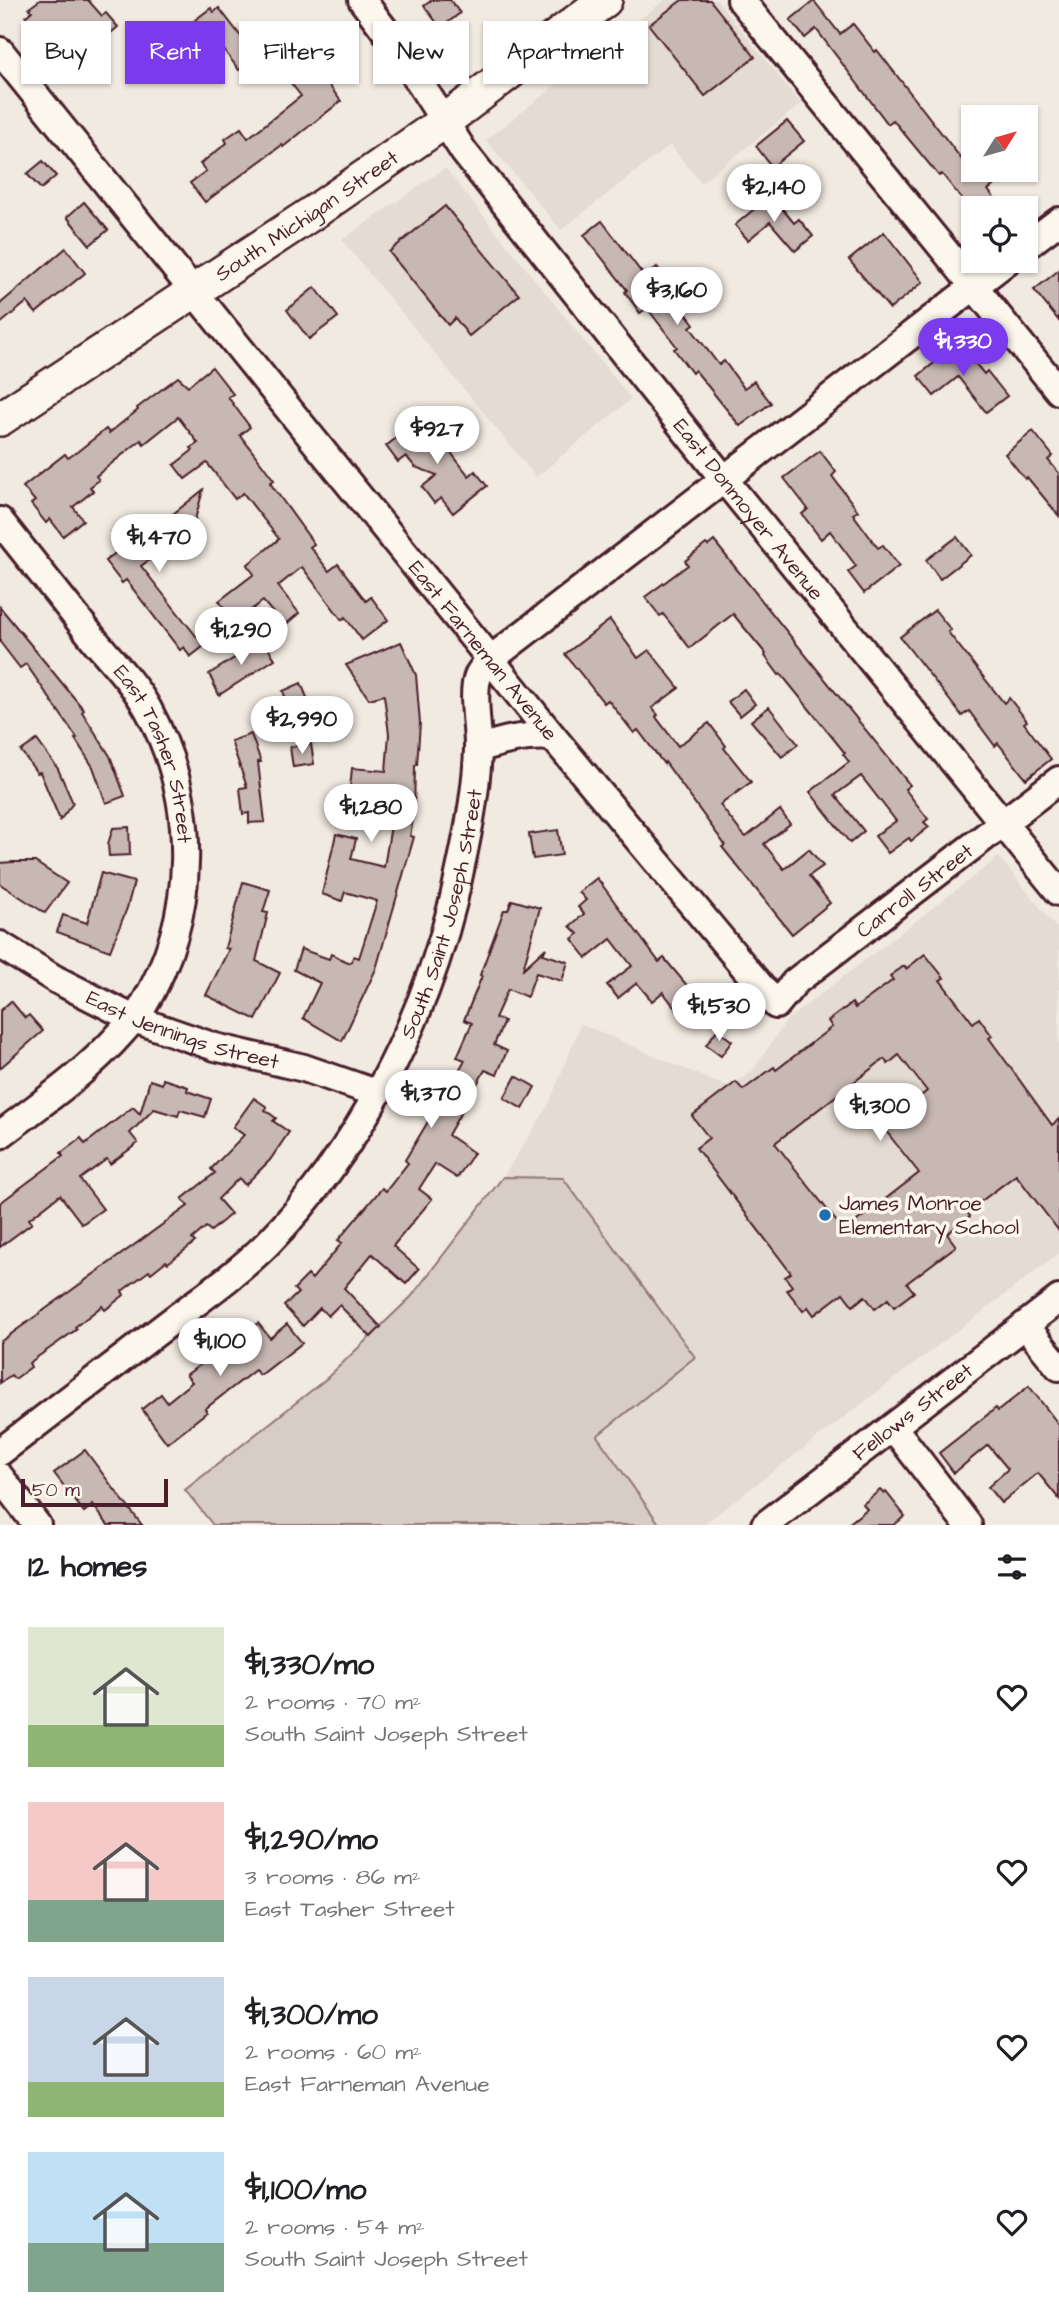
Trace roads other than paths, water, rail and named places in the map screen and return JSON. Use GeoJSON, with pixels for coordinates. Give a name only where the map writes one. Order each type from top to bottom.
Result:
{"type":"FeatureCollection","features":[{"type":"Feature","properties":{"kind":"main road","name":"South Michigan Street"},"geometry":{"type":"LineString","coordinates":[[0,419],[195,291],[445,121],[605,0]]}},
{"type":"Feature","properties":{"kind":"street","name":"East Donmoyer Avenue"},"geometry":{"type":"LineString","coordinates":[[362,0],[393,41],[464,152],[723,478],[1059,892]]}},
{"type":"Feature","properties":{"kind":"street"},"geometry":{"type":"LineString","coordinates":[[741,0],[1059,391]]}},
{"type":"Feature","properties":{"kind":"street","name":"East Farneman Avenue"},"geometry":{"type":"LineString","coordinates":[[0,51],[553,737],[775,1005]]}},
{"type":"Feature","properties":{"kind":"street"},"geometry":{"type":"LineString","coordinates":[[1038,237],[1059,221]]}},
{"type":"Feature","properties":{"kind":"street","name":"South Saint Joseph Street"},"geometry":{"type":"LineString","coordinates":[[0,1452],[230,1276],[266,1245],[331,1168],[349,1142],[401,1047],[431,975],[443,937],[470,817],[478,749],[477,677],[491,659],[990,273]]}},
{"type":"Feature","properties":{"kind":"street","name":"East Tasher Street"},"geometry":{"type":"LineString","coordinates":[[0,521],[136,691],[166,746],[185,821],[187,850],[183,895],[172,942],[142,1009],[103,1054],[0,1135]]}},
{"type":"Feature","properties":{"kind":"street"},"geometry":{"type":"LineString","coordinates":[[478,749],[507,739],[553,737]]}},
{"type":"Feature","properties":{"kind":"street","name":"Carroll Street"},"geometry":{"type":"LineString","coordinates":[[775,1005],[795,982],[1059,780]]}},
{"type":"Feature","properties":{"kind":"street","name":"East Jennings Street"},"geometry":{"type":"LineString","coordinates":[[0,945],[55,979],[134,1018],[215,1047],[304,1068],[376,1093]]}},
{"type":"Feature","properties":{"kind":"street","name":"Fellows Street"},"geometry":{"type":"LineString","coordinates":[[765,1525],[1059,1300]]}},
{"type":"Feature","properties":{"kind":"street"},"geometry":{"type":"LineString","coordinates":[[1025,1325],[1059,1367]]}},
{"type":"Feature","properties":{"kind":"street"},"geometry":{"type":"LineString","coordinates":[[893,1427],[968,1525]]}},
{"type":"Feature","properties":{"kind":"street"},"geometry":{"type":"LineString","coordinates":[[0,1477],[37,1525]]}},
{"type":"Feature","properties":{"kind":"place","name":"James Monroe Elementary School"},"geometry":{"type":"Point","coordinates":[825,1215]}}]}
